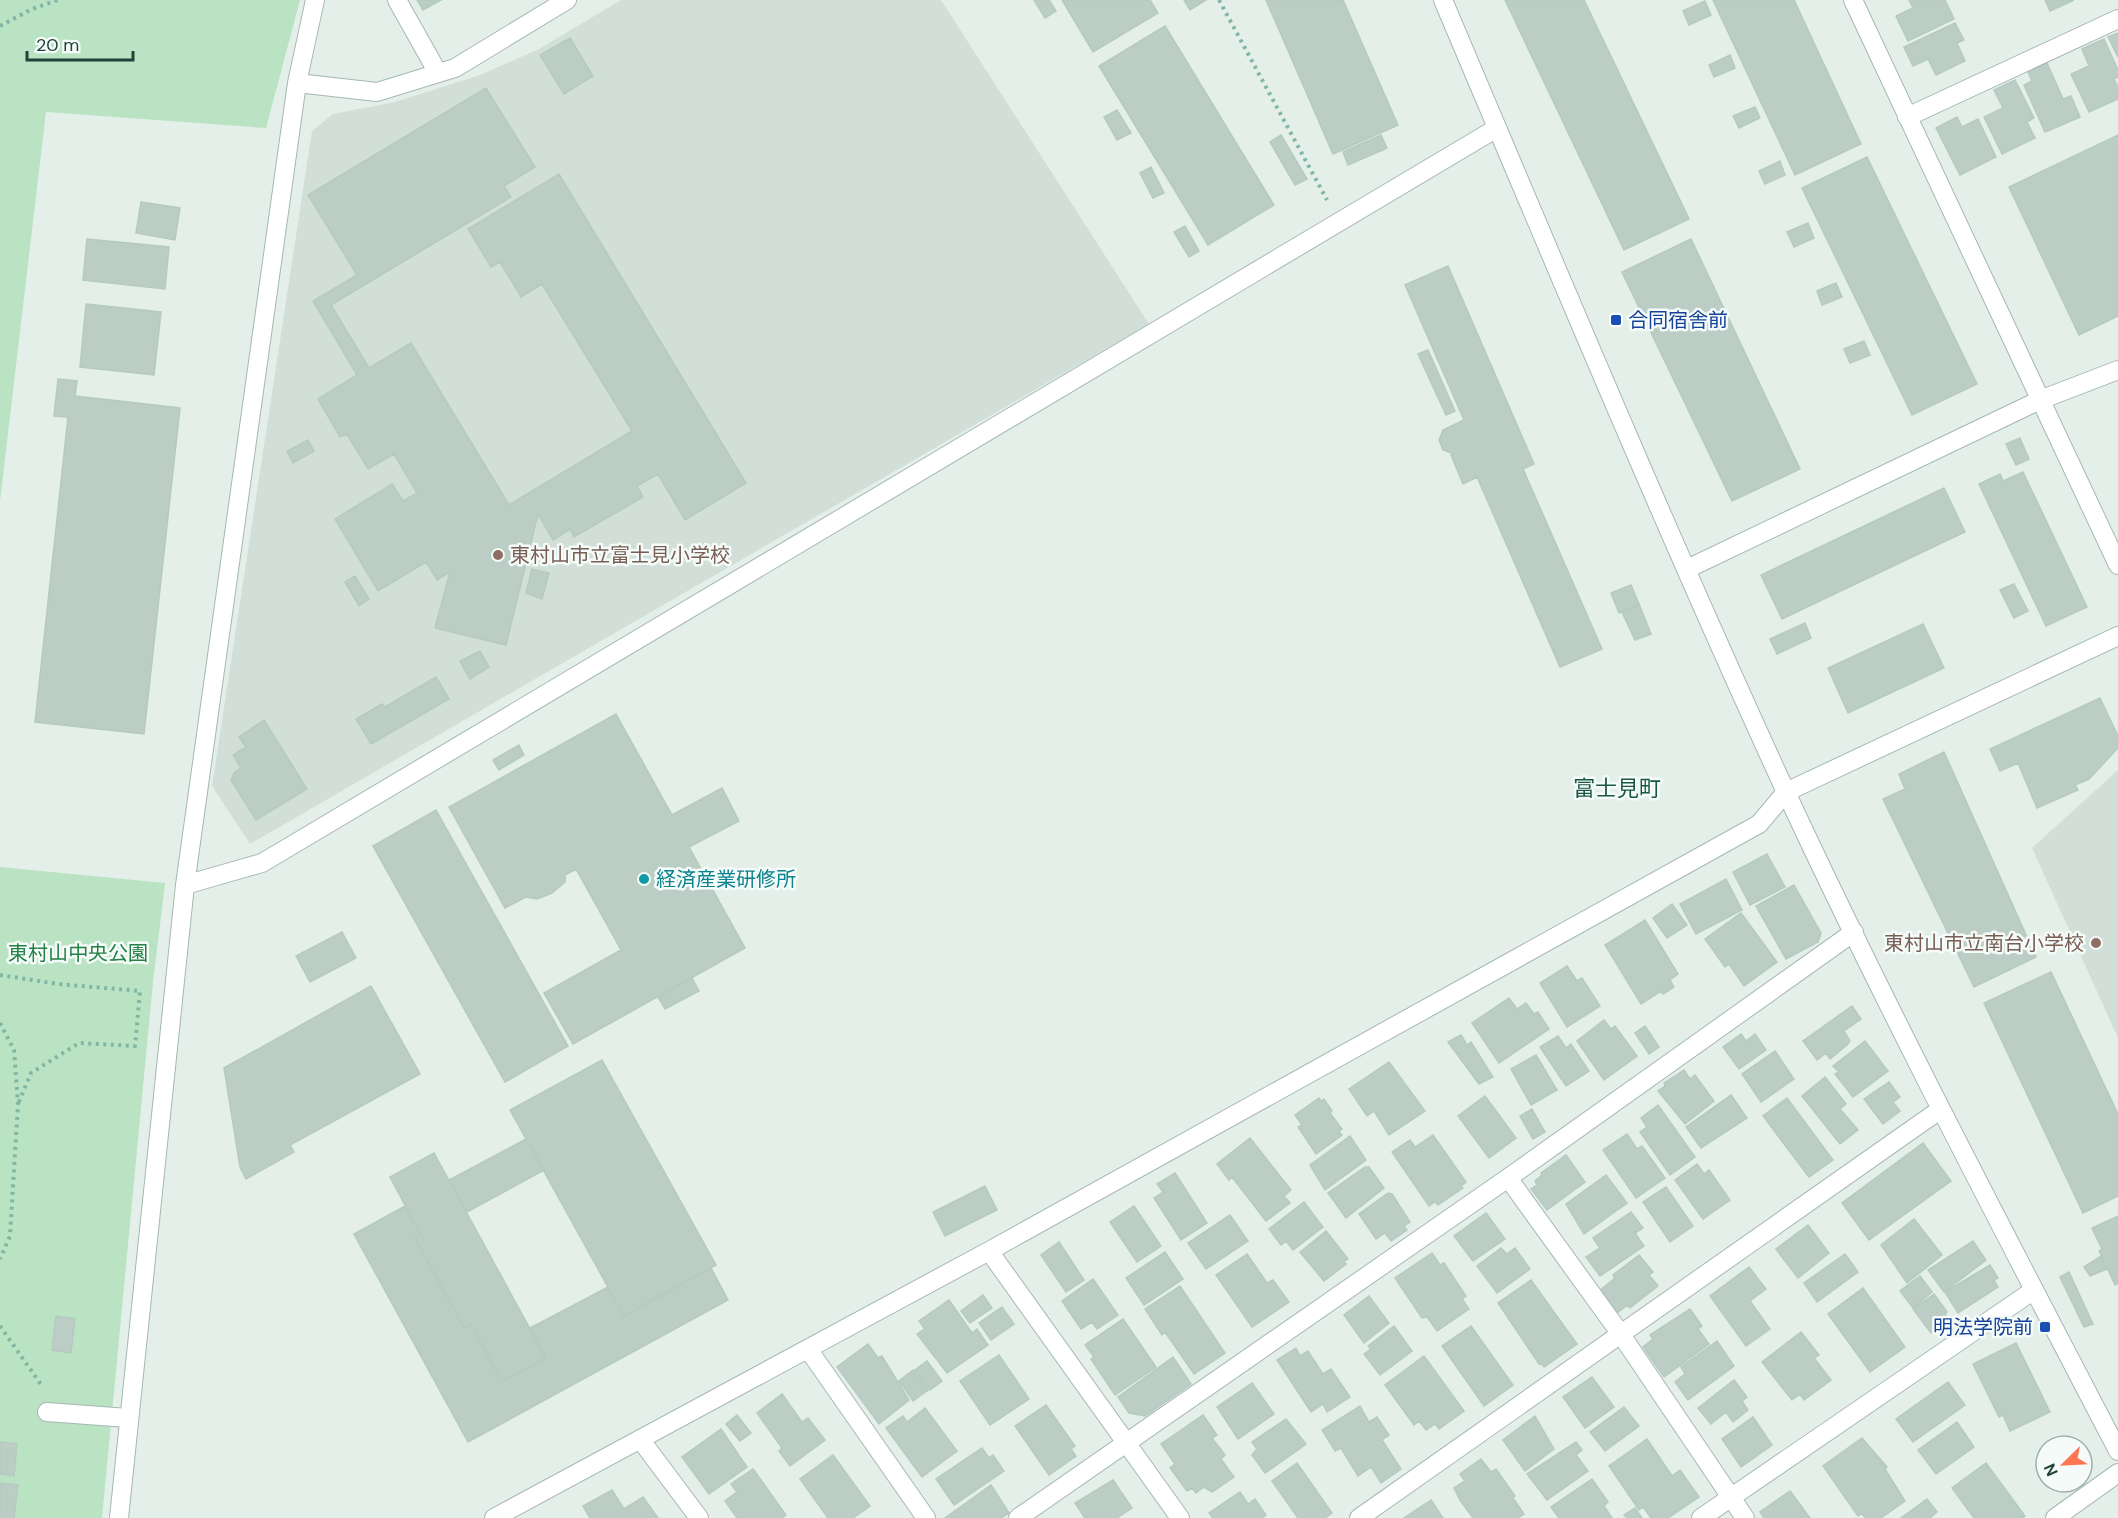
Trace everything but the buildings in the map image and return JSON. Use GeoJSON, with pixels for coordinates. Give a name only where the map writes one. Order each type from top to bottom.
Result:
{"type":"FeatureCollection","features":[{"type":"Feature","properties":{"kind":"street"},"geometry":{"type":"LineString","coordinates":[[119,1518],[185,885],[297,83],[315,0]]}},
{"type":"Feature","properties":{"kind":"street"},"geometry":{"type":"LineString","coordinates":[[397,0],[438,73]]}},
{"type":"Feature","properties":{"kind":"street"},"geometry":{"type":"LineString","coordinates":[[297,83],[377,92],[454,68],[567,0]]}},
{"type":"Feature","properties":{"kind":"street"},"geometry":{"type":"LineString","coordinates":[[1443,0],[1687,569],[1786,792],[1941,1109],[2118,1451]]}},
{"type":"Feature","properties":{"kind":"street"},"geometry":{"type":"LineString","coordinates":[[1853,0],[2118,565]]}},
{"type":"Feature","properties":{"kind":"street"},"geometry":{"type":"LineString","coordinates":[[1907,117],[2118,19]]}},
{"type":"Feature","properties":{"kind":"street"},"geometry":{"type":"LineString","coordinates":[[185,885],[262,863],[1497,128]]}},
{"type":"Feature","properties":{"kind":"street"},"geometry":{"type":"LineString","coordinates":[[1687,569],[2040,400],[2118,370]]}},
{"type":"Feature","properties":{"kind":"street"},"geometry":{"type":"LineString","coordinates":[[494,1518],[989,1251],[1759,824],[1786,792],[2118,636]]}},
{"type":"Feature","properties":{"kind":"street"},"geometry":{"type":"LineString","coordinates":[[1018,1518],[1508,1178],[1854,932]]}},
{"type":"Feature","properties":{"kind":"street"},"geometry":{"type":"LineString","coordinates":[[1359,1518],[1941,1109]]}},
{"type":"Feature","properties":{"kind":"street"},"geometry":{"type":"LineString","coordinates":[[1508,1178],[1620,1333],[1745,1518]]}},
{"type":"Feature","properties":{"kind":"street"},"geometry":{"type":"LineString","coordinates":[[989,1251],[1180,1518]]}},
{"type":"Feature","properties":{"kind":"street"},"geometry":{"type":"LineString","coordinates":[[1701,1518],[2034,1290]]}},
{"type":"Feature","properties":{"kind":"street"},"geometry":{"type":"LineString","coordinates":[[808,1349],[926,1518]]}},
{"type":"Feature","properties":{"kind":"street"},"geometry":{"type":"LineString","coordinates":[[47,1412],[128,1418]]}},
{"type":"Feature","properties":{"kind":"street"},"geometry":{"type":"LineString","coordinates":[[640,1439],[699,1518]]}},
{"type":"Feature","properties":{"kind":"street"},"geometry":{"type":"LineString","coordinates":[[2055,1518],[2118,1473]]}},
{"type":"Feature","properties":{"kind":"path"},"geometry":{"type":"LineString","coordinates":[[0,26],[32,9],[58,0]]}},
{"type":"Feature","properties":{"kind":"path"},"geometry":{"type":"LineString","coordinates":[[1219,0],[1339,221]]}},
{"type":"Feature","properties":{"kind":"path"},"geometry":{"type":"LineString","coordinates":[[0,975],[58,984],[140,991],[135,1046],[79,1043],[31,1073],[18,1104]]}},
{"type":"Feature","properties":{"kind":"path"},"geometry":{"type":"LineString","coordinates":[[0,1023],[14,1050],[18,1104],[10,1236],[0,1259]]}},
{"type":"Feature","properties":{"kind":"path"},"geometry":{"type":"LineString","coordinates":[[0,1326],[42,1385],[40,1400],[47,1412]]}},
{"type":"Feature","properties":{"kind":"shaded area","name":"東村山市立富士見小学校"},"geometry":{"type":"Polygon","coordinates":[[[621,0],[941,0],[1149,324],[250,844],[212,786],[312,131],[333,114],[395,102],[480,75],[539,49],[621,0]]]}},
{"type":"Feature","properties":{"kind":"shaded area","name":"東村山市立南台小学校"},"geometry":{"type":"Polygon","coordinates":[[[2118,770],[2118,1038],[2032,848],[2118,770]]]}},
{"type":"Feature","properties":{"kind":"green space"},"geometry":{"type":"Polygon","coordinates":[[[0,0],[300,0],[266,128],[46,112],[0,501],[0,0]]]}},
{"type":"Feature","properties":{"kind":"green space","name":"東村山中央公園"},"geometry":{"type":"Polygon","coordinates":[[[0,867],[165,883],[153,982],[102,1518],[0,1518],[0,867]]]}},
{"type":"Feature","properties":{"kind":"place","name":"合同宿舎前"},"geometry":{"type":"Point","coordinates":[1616,320]}},
{"type":"Feature","properties":{"kind":"place","name":"東村山市立富士見小学校"},"geometry":{"type":"Point","coordinates":[498,555]}},
{"type":"Feature","properties":{"kind":"place","name":"経済産業研修所"},"geometry":{"type":"Point","coordinates":[644,879]}},
{"type":"Feature","properties":{"kind":"place","name":"東村山市立南台小学校"},"geometry":{"type":"Point","coordinates":[2096,943]}},
{"type":"Feature","properties":{"kind":"place","name":"明法学院前"},"geometry":{"type":"Point","coordinates":[2045,1327]}},
{"type":"Feature","properties":{"kind":"district","name":"富士見町"},"geometry":{"type":"Point","coordinates":[1617,788]}}]}
